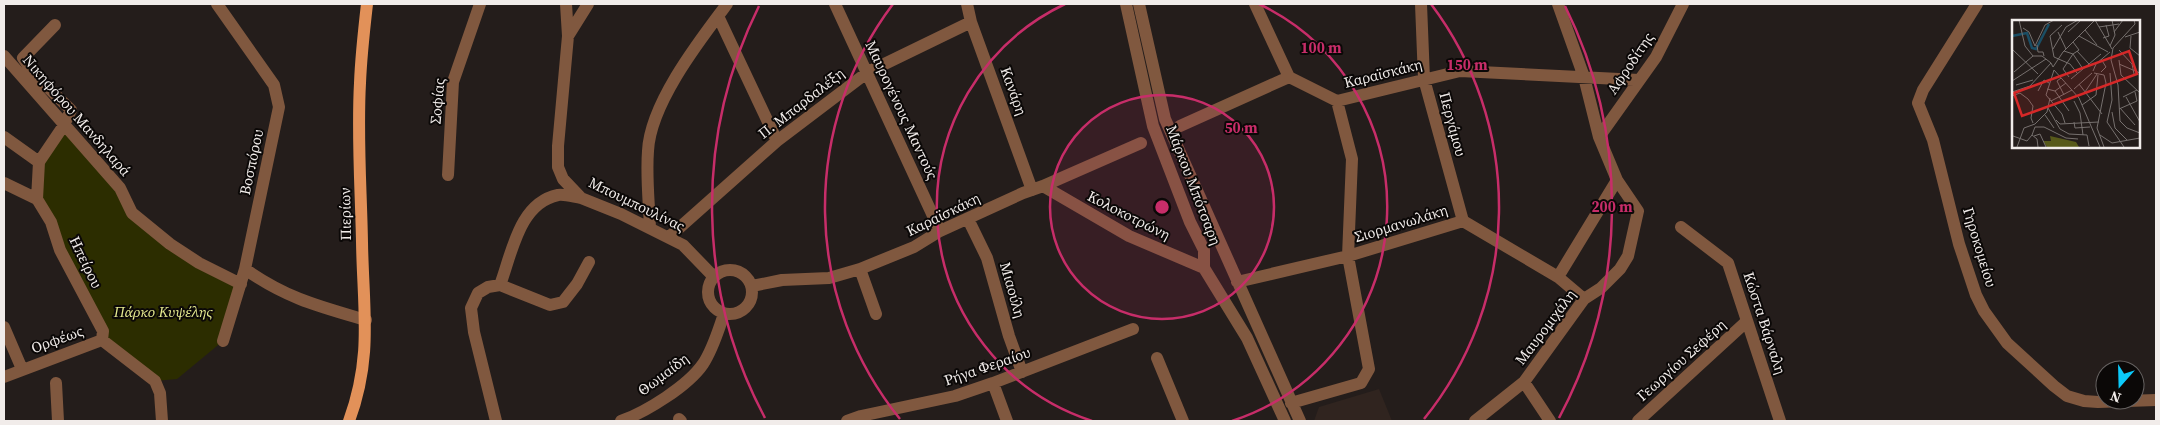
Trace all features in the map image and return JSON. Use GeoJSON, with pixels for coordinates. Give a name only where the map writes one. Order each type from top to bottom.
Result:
{"type":"FeatureCollection","features":[{"type":"Feature","properties":{"kind":"main road","name":"Πιερίων"},"geometry":{"type":"LineString","coordinates":[[349,421],[363,373],[366,320],[362,245],[360,83],[367,4]]}},
{"type":"Feature","properties":{"kind":"street","name":"Βοσπόρου"},"geometry":{"type":"LineString","coordinates":[[217,4],[274,85],[279,106],[245,269],[223,340]]}},
{"type":"Feature","properties":{"kind":"street","name":"Σοφίας"},"geometry":{"type":"LineString","coordinates":[[448,175],[453,82],[480,4]]}},
{"type":"Feature","properties":{"kind":"street","name":"Μπουμπουλίνας"},"geometry":{"type":"LineString","coordinates":[[566,4],[568,36],[558,167],[563,179],[581,198],[650,228],[683,245],[714,276]]}},
{"type":"Feature","properties":{"kind":"street"},"geometry":{"type":"LineString","coordinates":[[568,36],[588,4]]}},
{"type":"Feature","properties":{"kind":"street"},"geometry":{"type":"LineString","coordinates":[[650,228],[648,149],[654,122],[665,95],[727,4]]}},
{"type":"Feature","properties":{"kind":"street","name":"Μαυρογένους Μαντούς"},"geometry":{"type":"LineString","coordinates":[[835,4],[940,231]]}},
{"type":"Feature","properties":{"kind":"street","name":"Κανάρη"},"geometry":{"type":"LineString","coordinates":[[967,4],[971,22],[1037,188]]}},
{"type":"Feature","properties":{"kind":"street","name":"Μάρκου Μπότσαρη"},"geometry":{"type":"LineString","coordinates":[[1126,4],[1153,126],[1190,222],[1204,250],[1204,268],[1247,338],[1284,421]]}},
{"type":"Feature","properties":{"kind":"street","name":"Μάρκου Μπότσαρη"},"geometry":{"type":"LineString","coordinates":[[1138,4],[1165,119],[1300,421]]}},
{"type":"Feature","properties":{"kind":"street"},"geometry":{"type":"LineString","coordinates":[[1180,126],[1288,77],[1255,4]]}},
{"type":"Feature","properties":{"kind":"street","name":"Περγάμου"},"geometry":{"type":"LineString","coordinates":[[1421,4],[1424,78],[1463,221]]}},
{"type":"Feature","properties":{"kind":"street","name":"Μαυρομιχάλη"},"geometry":{"type":"LineString","coordinates":[[1476,421],[1524,382],[1584,299],[1601,288],[1620,269],[1628,256],[1638,211],[1617,180],[1599,137],[1584,77],[1558,4]]}},
{"type":"Feature","properties":{"kind":"street","name":"Αφροδίτης"},"geometry":{"type":"LineString","coordinates":[[1599,137],[1656,57],[1683,4]]}},
{"type":"Feature","properties":{"kind":"street","name":"Γηροκομείου"},"geometry":{"type":"LineString","coordinates":[[1977,4],[1923,90],[1918,104],[1934,140],[1959,244],[1976,295],[1984,311],[2007,343],[2067,396],[2084,401],[2098,402],[2156,400]]}},
{"type":"Feature","properties":{"kind":"street"},"geometry":{"type":"LineString","coordinates":[[718,16],[777,141]]}},
{"type":"Feature","properties":{"kind":"street","name":"Π. Μπαρδαλέξη"},"geometry":{"type":"LineString","coordinates":[[669,237],[777,141],[868,72],[971,22]]}},
{"type":"Feature","properties":{"kind":"street"},"geometry":{"type":"LineString","coordinates":[[4,184],[37,199],[39,162],[64,125],[71,110],[33,72],[23,58],[55,25]]}},
{"type":"Feature","properties":{"kind":"street","name":"Νικηφόρου Μανδηλαρά"},"geometry":{"type":"LineString","coordinates":[[4,56],[120,188],[132,212],[137,217],[170,244],[199,263],[241,284]]}},
{"type":"Feature","properties":{"kind":"street","name":"Καραϊσκάκη"},"geometry":{"type":"LineString","coordinates":[[1288,77],[1337,101],[1424,78],[1460,71],[1639,80]]}},
{"type":"Feature","properties":{"kind":"street"},"geometry":{"type":"LineString","coordinates":[[1291,403],[1360,383],[1369,369],[1348,256],[1352,159],[1337,101]]}},
{"type":"Feature","properties":{"kind":"street"},"geometry":{"type":"LineString","coordinates":[[4,137],[39,162]]}},
{"type":"Feature","properties":{"kind":"street","name":"Καραϊσκάκη"},"geometry":{"type":"LineString","coordinates":[[752,286],[782,280],[829,278],[860,269],[914,247],[940,231],[1141,143]]}},
{"type":"Feature","properties":{"kind":"street"},"geometry":{"type":"LineString","coordinates":[[1558,277],[1617,180]]}},
{"type":"Feature","properties":{"kind":"street","name":"Κολοκοτρώνη"},"geometry":{"type":"LineString","coordinates":[[1037,188],[1130,236],[1204,268]]}},
{"type":"Feature","properties":{"kind":"street"},"geometry":{"type":"LineString","coordinates":[[500,285],[520,229],[532,208],[559,195],[581,198]]}},
{"type":"Feature","properties":{"kind":"street","name":"Ηπείρου"},"geometry":{"type":"LineString","coordinates":[[37,199],[51,222],[60,250],[103,331],[102,340]]}},
{"type":"Feature","properties":{"kind":"street","name":"Μιαούλη"},"geometry":{"type":"LineString","coordinates":[[968,219],[987,258],[1009,336],[1022,372]]}},
{"type":"Feature","properties":{"kind":"street","name":"Σιορμανωλάκη"},"geometry":{"type":"LineString","coordinates":[[1237,282],[1348,256],[1463,221],[1558,277],[1584,299]]}},
{"type":"Feature","properties":{"kind":"street","name":"Κώστα Βάρναλη"},"geometry":{"type":"LineString","coordinates":[[1681,227],[1728,264],[1780,421]]}},
{"type":"Feature","properties":{"kind":"street"},"geometry":{"type":"LineString","coordinates":[[496,421],[474,332],[471,308],[478,293],[488,287],[500,285],[550,305],[563,302],[577,284],[588,262]]}},
{"type":"Feature","properties":{"kind":"street"},"geometry":{"type":"LineString","coordinates":[[245,269],[270,286],[302,302],[366,320]]}},
{"type":"Feature","properties":{"kind":"street"},"geometry":{"type":"LineString","coordinates":[[860,269],[876,314]]}},
{"type":"Feature","properties":{"kind":"street"},"geometry":{"type":"LineString","coordinates":[[737,270],[749,279],[752,286],[753,295],[746,309],[732,315],[724,314],[715,309],[708,296],[709,283],[714,276],[722,271],[737,270]]}},
{"type":"Feature","properties":{"kind":"street","name":"Θωμαίδη"},"geometry":{"type":"LineString","coordinates":[[621,421],[632,417],[672,392],[693,376],[703,364],[715,342],[724,314]]}},
{"type":"Feature","properties":{"kind":"street","name":"Γεωργίου Σεφέρη"},"geometry":{"type":"LineString","coordinates":[[1638,421],[1746,322]]}},
{"type":"Feature","properties":{"kind":"street"},"geometry":{"type":"LineString","coordinates":[[4,327],[22,369]]}},
{"type":"Feature","properties":{"kind":"street","name":"Ρήγα Φεραίου"},"geometry":{"type":"LineString","coordinates":[[847,421],[955,396],[1133,329]]}},
{"type":"Feature","properties":{"kind":"street","name":"Ορφέως"},"geometry":{"type":"LineString","coordinates":[[4,377],[102,340],[155,381],[160,393],[162,421]]}},
{"type":"Feature","properties":{"kind":"street"},"geometry":{"type":"LineString","coordinates":[[1157,358],[1183,421]]}},
{"type":"Feature","properties":{"kind":"street"},"geometry":{"type":"LineString","coordinates":[[1524,382],[1550,421]]}},
{"type":"Feature","properties":{"kind":"street"},"geometry":{"type":"LineString","coordinates":[[993,383],[1007,421]]}},
{"type":"Feature","properties":{"kind":"street"},"geometry":{"type":"LineString","coordinates":[[56,384],[58,421]]}},
{"type":"Feature","properties":{"kind":"shaded area"},"geometry":{"type":"Polygon","coordinates":[[[1379,389],[1392,421],[1314,421],[1319,407],[1379,389]]]}},
{"type":"Feature","properties":{"kind":"green space","name":"Πάρκο Κυψέλης"},"geometry":{"type":"Polygon","coordinates":[[[64,125],[132,213],[241,284],[223,341],[177,379],[155,381],[102,340],[37,199],[39,162],[64,125]]]}}]}
